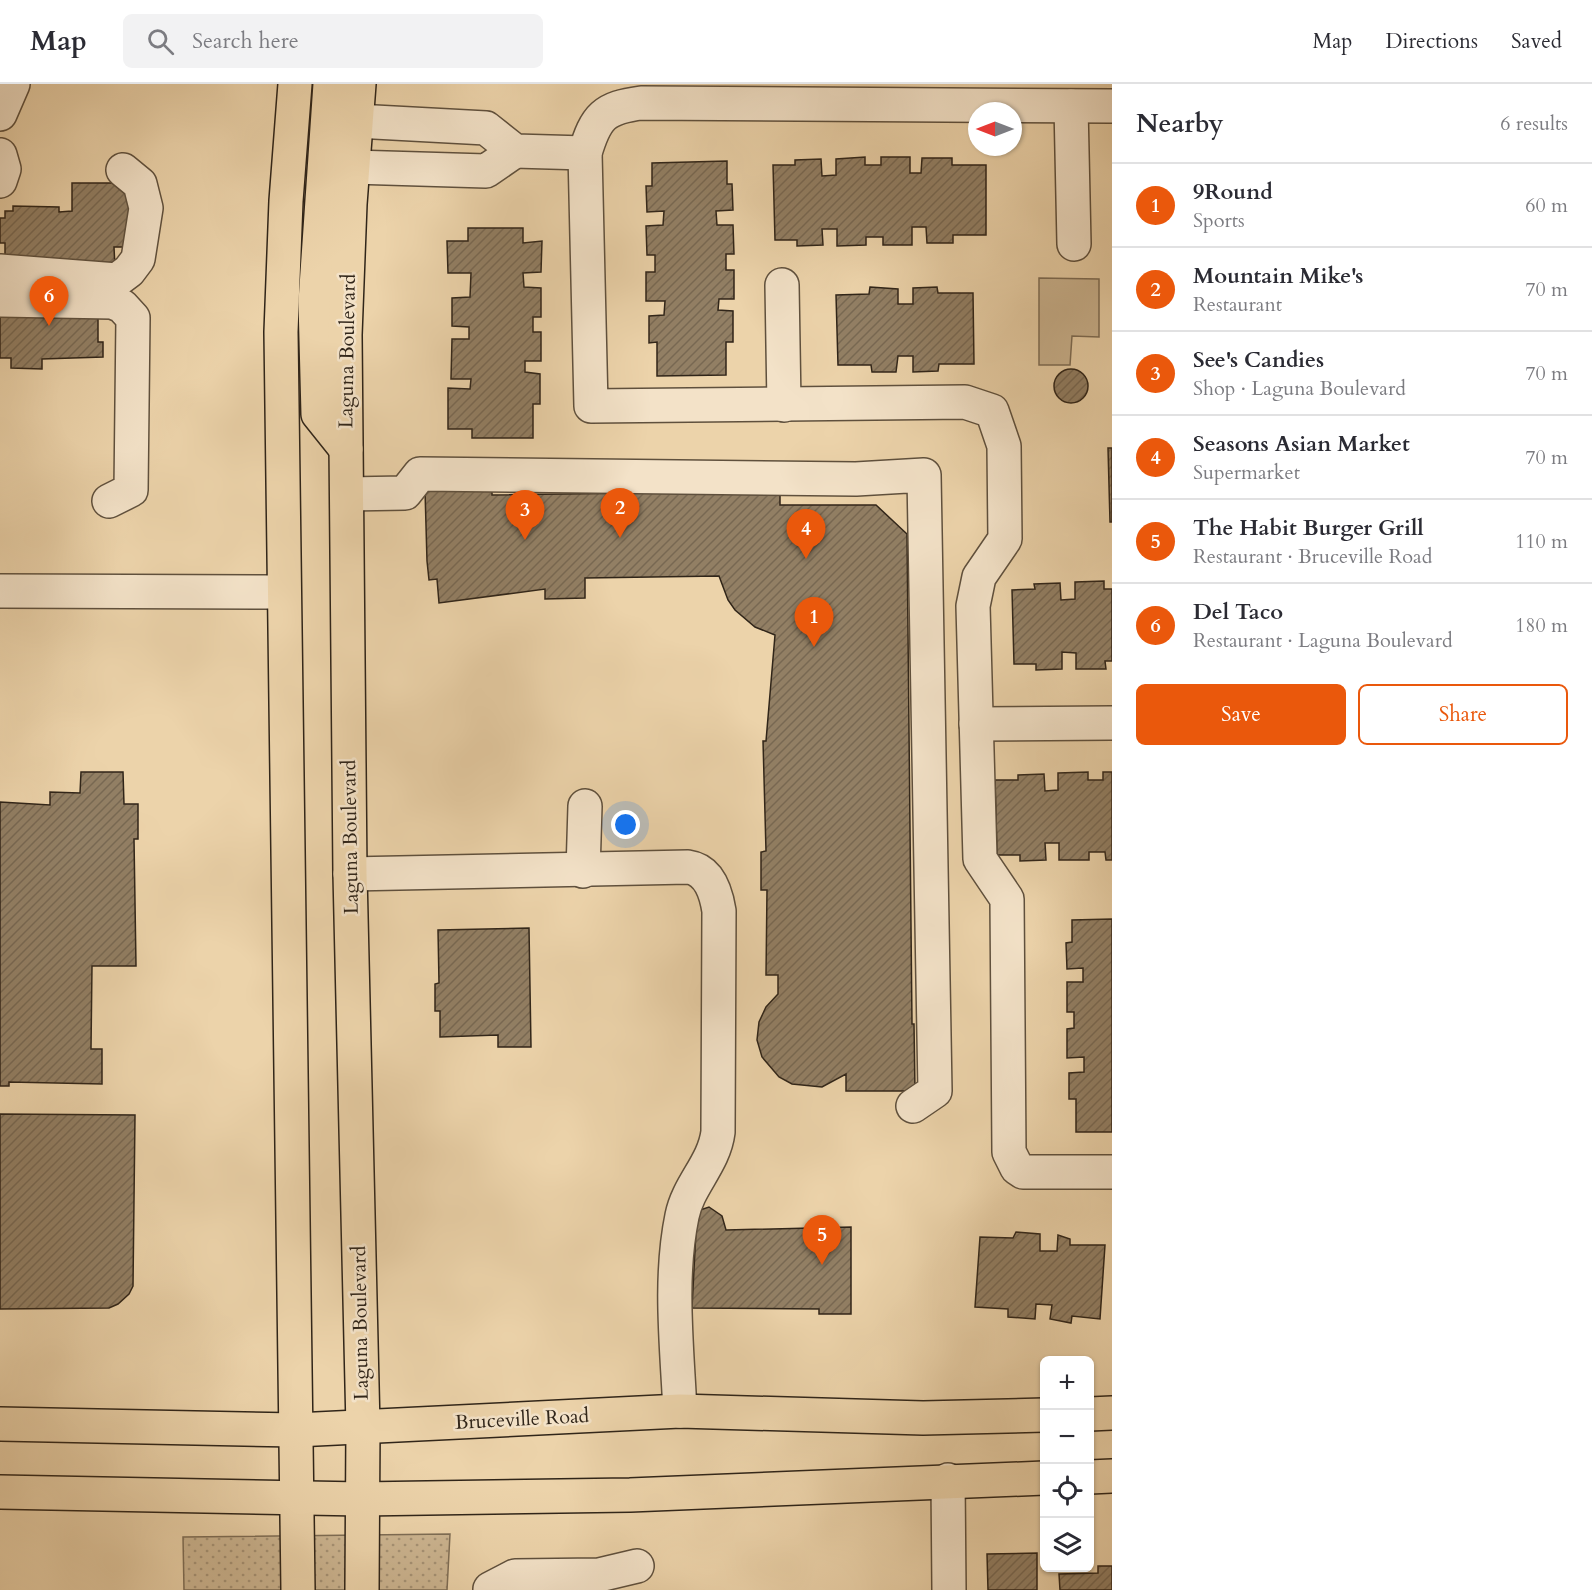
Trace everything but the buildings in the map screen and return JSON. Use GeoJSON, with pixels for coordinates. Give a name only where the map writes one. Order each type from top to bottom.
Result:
{"type":"FeatureCollection","features":[{"type":"Feature","properties":{"kind":"main road"},"geometry":{"type":"LineString","coordinates":[[295,84],[286,201],[281,332],[298,1590]]}},
{"type":"Feature","properties":{"kind":"main road"},"geometry":{"type":"LineString","coordinates":[[330,84],[315,302],[318,414],[346,449]]}},
{"type":"Feature","properties":{"kind":"main road","name":"Laguna Boulevard"},"geometry":{"type":"LineString","coordinates":[[359,84],[345,335],[350,874],[363,1427],[362,1590]]}},
{"type":"Feature","properties":{"kind":"main road","name":"Bruceville Road"},"geometry":{"type":"LineString","coordinates":[[0,1424],[296,1430],[680,1411],[923,1418],[1040,1415]]}},
{"type":"Feature","properties":{"kind":"main road"},"geometry":{"type":"LineString","coordinates":[[1094,1414],[1112,1413]]}},
{"type":"Feature","properties":{"kind":"main road"},"geometry":{"type":"LineString","coordinates":[[1094,1477],[1112,1476]]}},
{"type":"Feature","properties":{"kind":"main road"},"geometry":{"type":"LineString","coordinates":[[0,1492],[361,1499],[630,1495],[948,1480],[1040,1478]]}},
{"type":"Feature","properties":{"kind":"street"},"geometry":{"type":"LineString","coordinates":[[0,114],[13,84]]}},
{"type":"Feature","properties":{"kind":"street"},"geometry":{"type":"LineString","coordinates":[[1112,106],[641,103],[614,106],[601,117],[590,136],[585,153],[591,406],[965,402],[992,411],[1004,447],[1005,539],[979,577],[972,606],[980,859],[1007,899],[1009,1152],[1017,1168],[1023,1172],[1112,1172]]}},
{"type":"Feature","properties":{"kind":"street"},"geometry":{"type":"LineString","coordinates":[[1071,106],[1074,244]]}},
{"type":"Feature","properties":{"kind":"street"},"geometry":{"type":"LineString","coordinates":[[357,121],[486,128],[515,151]]}},
{"type":"Feature","properties":{"kind":"street"},"geometry":{"type":"LineString","coordinates":[[353,167],[486,171],[515,151],[585,153]]}},
{"type":"Feature","properties":{"kind":"street"},"geometry":{"type":"LineString","coordinates":[[0,155],[4,169],[0,181]]}},
{"type":"Feature","properties":{"kind":"street"},"geometry":{"type":"LineString","coordinates":[[0,271],[117,279],[129,271],[138,259],[146,208],[140,184],[123,170]]}},
{"type":"Feature","properties":{"kind":"street"},"geometry":{"type":"LineString","coordinates":[[782,285],[784,405]]}},
{"type":"Feature","properties":{"kind":"street"},"geometry":{"type":"LineString","coordinates":[[0,300],[112,302],[122,306],[133,318],[131,490],[109,501]]}},
{"type":"Feature","properties":{"kind":"street"},"geometry":{"type":"LineString","coordinates":[[347,494],[405,493],[420,474],[856,479],[924,475],[935,1091],[912,1106]]}},
{"type":"Feature","properties":{"kind":"street"},"geometry":{"type":"LineString","coordinates":[[0,591],[283,592]]}},
{"type":"Feature","properties":{"kind":"street"},"geometry":{"type":"LineString","coordinates":[[976,724],[1112,723]]}},
{"type":"Feature","properties":{"kind":"street"},"geometry":{"type":"LineString","coordinates":[[583,871],[585,806]]}},
{"type":"Feature","properties":{"kind":"street"},"geometry":{"type":"LineString","coordinates":[[350,874],[695,868],[707,878],[717,896],[718,1132],[714,1153],[687,1199],[678,1242],[676,1279],[680,1411]]}},
{"type":"Feature","properties":{"kind":"street"},"geometry":{"type":"LineString","coordinates":[[948,1480],[949,1590]]}},
{"type":"Feature","properties":{"kind":"street"},"geometry":{"type":"LineString","coordinates":[[490,1589],[515,1576],[599,1575],[637,1566]]}},
{"type":"Feature","properties":{"kind":"shaded area"},"geometry":{"type":"Polygon","coordinates":[[[1039,278],[1099,279],[1099,337],[1072,336],[1070,365],[1039,365],[1039,278]]]}},
{"type":"Feature","properties":{"kind":"shaded area"},"geometry":{"type":"Polygon","coordinates":[[[450,1534],[447,1590],[184,1590],[183,1537],[450,1534]]]}},
{"type":"Feature","properties":{"kind":"place","name":"Del Taco"},"geometry":{"type":"Point","coordinates":[49,326]}},
{"type":"Feature","properties":{"kind":"place","name":"Mountain Mike's"},"geometry":{"type":"Point","coordinates":[620,538]}},
{"type":"Feature","properties":{"kind":"place","name":"See's Candies"},"geometry":{"type":"Point","coordinates":[525,540]}},
{"type":"Feature","properties":{"kind":"place","name":"Seasons Asian Market"},"geometry":{"type":"Point","coordinates":[806,559]}},
{"type":"Feature","properties":{"kind":"place","name":"9Round"},"geometry":{"type":"Point","coordinates":[814,647]}},
{"type":"Feature","properties":{"kind":"place","name":"The Habit Burger Grill"},"geometry":{"type":"Point","coordinates":[822,1265]}}]}
